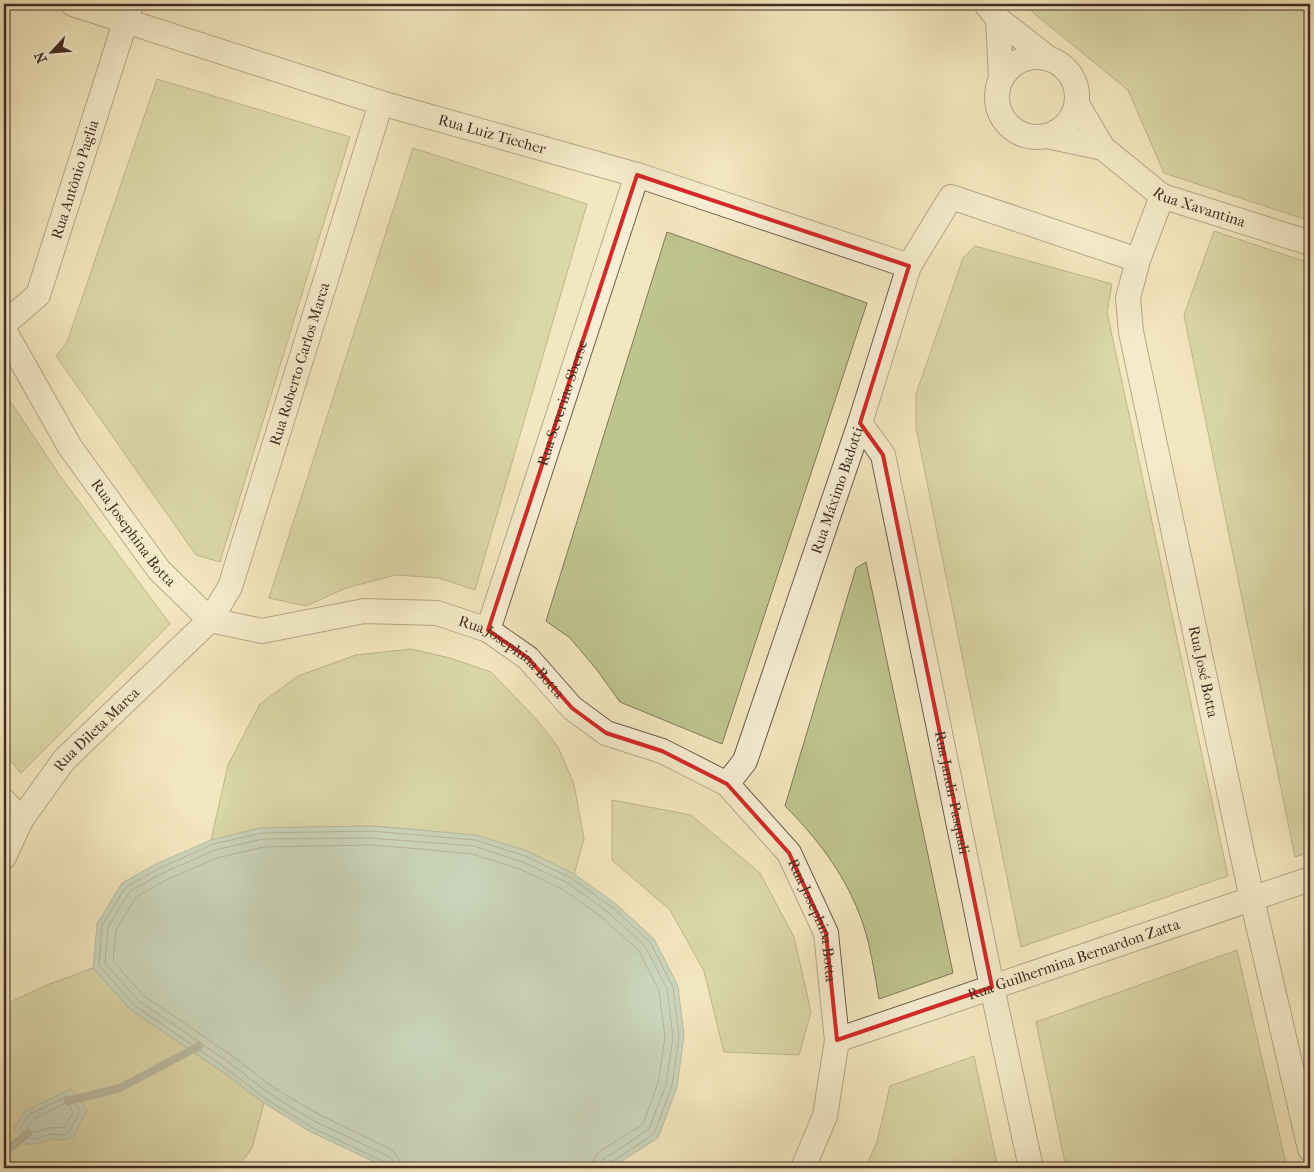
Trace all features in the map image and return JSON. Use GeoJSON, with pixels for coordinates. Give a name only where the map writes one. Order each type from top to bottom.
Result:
{"type":"FeatureCollection","features":[{"type":"Feature","properties":{"kind":"street","name":"Rua Luiz Tiecher"},"geometry":{"type":"LineString","coordinates":[[73,4],[129,12],[381,103],[637,176],[909,266]]}},
{"type":"Feature","properties":{"kind":"street"},"geometry":{"type":"LineString","coordinates":[[992,11],[1049,58],[1068,71],[1074,81],[1077,92],[1077,104],[1073,115],[1057,132],[1035,137],[1024,135],[1011,128],[1002,118],[997,105],[997,91],[1009,67],[1022,60],[1035,57],[1049,58]]}},
{"type":"Feature","properties":{"kind":"street"},"geometry":{"type":"LineString","coordinates":[[992,11],[1002,78]]}},
{"type":"Feature","properties":{"kind":"street","name":"Rua Antônio Paglia"},"geometry":{"type":"LineString","coordinates":[[4,324],[38,295],[129,12]]}},
{"type":"Feature","properties":{"kind":"street","name":"Rua Roberto Carlos Marca"},"geometry":{"type":"LineString","coordinates":[[210,620],[230,587],[381,103]]}},
{"type":"Feature","properties":{"kind":"street"},"geometry":{"type":"LineString","coordinates":[[1077,104],[1102,148]]}},
{"type":"Feature","properties":{"kind":"street"},"geometry":{"type":"LineString","coordinates":[[1046,136],[1102,148]]}},
{"type":"Feature","properties":{"kind":"street","name":"Rua Xavantina"},"geometry":{"type":"LineString","coordinates":[[1102,148],[1162,196],[1310,243]]}},
{"type":"Feature","properties":{"kind":"street","name":"Rua Severino Sberse"},"geometry":{"type":"LineString","coordinates":[[488,630],[637,176]]}},
{"type":"Feature","properties":{"kind":"street","name":"Rua José Botta"},"geometry":{"type":"LineString","coordinates":[[1162,196],[1138,260],[1128,298],[1131,332],[1252,899],[1310,1149]]}},
{"type":"Feature","properties":{"kind":"street","name":"Rua Máximo Badotti"},"geometry":{"type":"LineString","coordinates":[[727,784],[746,761],[860,423],[909,266],[951,197],[1138,260]]}},
{"type":"Feature","properties":{"kind":"street","name":"Rua Josephina Botta"},"geometry":{"type":"LineString","coordinates":[[4,330],[70,447],[159,570],[210,620],[262,631],[364,611],[437,613],[488,630],[528,658],[572,708],[606,733],[662,751],[727,784],[789,853],[826,933],[836,1040],[825,1116],[803,1168]]}},
{"type":"Feature","properties":{"kind":"street","name":"Rua Jandir Pasquali"},"geometry":{"type":"LineString","coordinates":[[860,423],[883,455],[992,988],[1032,1168]]}},
{"type":"Feature","properties":{"kind":"street","name":"Rua Dileta Marca"},"geometry":{"type":"LineString","coordinates":[[4,857],[21,820],[64,760],[210,620]]}},
{"type":"Feature","properties":{"kind":"street"},"geometry":{"type":"LineString","coordinates":[[4,801],[21,820]]}},
{"type":"Feature","properties":{"kind":"street","name":"Rua Guilhermina Bernardon Zatta"},"geometry":{"type":"LineString","coordinates":[[836,1040],[1310,879]]}},
{"type":"Feature","properties":{"kind":"highlighted area"},"geometry":{"type":"Polygon","coordinates":[[[637,175],[909,266],[860,423],[883,455],[992,987],[837,1040],[826,933],[789,853],[727,784],[662,751],[606,733],[572,708],[528,658],[488,630],[637,175]]]}},
{"type":"Feature","properties":{"kind":"green space"},"geometry":{"type":"Polygon","coordinates":[[[1024,4],[1310,4],[1310,221],[1164,173],[1128,90],[1024,4]]]}},
{"type":"Feature","properties":{"kind":"green space"},"geometry":{"type":"Polygon","coordinates":[[[157,79],[350,137],[220,562],[196,555],[56,356],[67,342],[157,79]]]}},
{"type":"Feature","properties":{"kind":"green space"},"geometry":{"type":"Polygon","coordinates":[[[413,148],[587,204],[475,590],[439,578],[396,575],[346,588],[306,606],[269,598],[413,148]]]}},
{"type":"Feature","properties":{"kind":"green space"},"geometry":{"type":"Polygon","coordinates":[[[1214,231],[1310,263],[1310,852],[1295,857],[1184,315],[1214,231]]]}},
{"type":"Feature","properties":{"kind":"green space"},"geometry":{"type":"Polygon","coordinates":[[[667,232],[867,303],[722,744],[620,702],[597,670],[570,638],[546,621],[667,232]]]}},
{"type":"Feature","properties":{"kind":"green space"},"geometry":{"type":"Polygon","coordinates":[[[975,246],[1112,284],[1107,312],[1228,876],[1021,947],[916,428],[916,394],[963,258],[975,246]]]}},
{"type":"Feature","properties":{"kind":"green space"},"geometry":{"type":"Polygon","coordinates":[[[4,392],[58,473],[170,624],[21,773],[4,754],[4,392]]]}},
{"type":"Feature","properties":{"kind":"green space"},"geometry":{"type":"Polygon","coordinates":[[[866,562],[953,973],[879,999],[866,934],[859,913],[845,883],[818,843],[785,806],[856,568],[866,562]]]}},
{"type":"Feature","properties":{"kind":"green space"},"geometry":{"type":"Polygon","coordinates":[[[411,649],[450,658],[491,672],[538,721],[558,747],[574,784],[584,839],[574,874],[527,851],[423,830],[372,826],[261,828],[211,840],[228,765],[260,704],[298,676],[356,655],[411,649]]]}},
{"type":"Feature","properties":{"kind":"green space"},"geometry":{"type":"Polygon","coordinates":[[[612,800],[691,815],[760,873],[794,937],[811,1012],[799,1055],[724,1052],[704,971],[670,910],[612,860],[612,800]]]}},
{"type":"Feature","properties":{"kind":"green space"},"geometry":{"type":"Polygon","coordinates":[[[1237,950],[1287,1168],[1066,1168],[1036,1022],[1237,950]]]}},
{"type":"Feature","properties":{"kind":"green space"},"geometry":{"type":"Polygon","coordinates":[[[93,968],[131,1010],[220,1070],[264,1103],[252,1148],[237,1168],[4,1168],[4,1005],[47,985],[93,968]]]}},
{"type":"Feature","properties":{"kind":"green space"},"geometry":{"type":"Polygon","coordinates":[[[974,1056],[998,1168],[865,1168],[877,1142],[890,1086],[974,1056]]]}},
{"type":"Feature","properties":{"kind":"water"},"geometry":{"type":"Polygon","coordinates":[[[372,826],[476,835],[527,851],[574,874],[616,904],[654,939],[678,986],[684,1036],[677,1087],[658,1138],[617,1164],[603,1168],[387,1168],[309,1131],[264,1103],[220,1070],[131,1010],[93,968],[97,924],[122,883],[158,863],[211,840],[261,828],[372,826]]]}},
{"type":"Feature","properties":{"kind":"water"},"geometry":{"type":"Polygon","coordinates":[[[71,1089],[87,1110],[74,1136],[65,1140],[51,1139],[37,1144],[25,1144],[14,1128],[25,1111],[71,1089]]]}},
{"type":"Feature","properties":{"kind":"waterway"},"geometry":{"type":"LineString","coordinates":[[68,1101],[120,1088],[199,1046]]}},
{"type":"Feature","properties":{"kind":"waterway"},"geometry":{"type":"LineString","coordinates":[[4,1153],[28,1133]]}}]}
